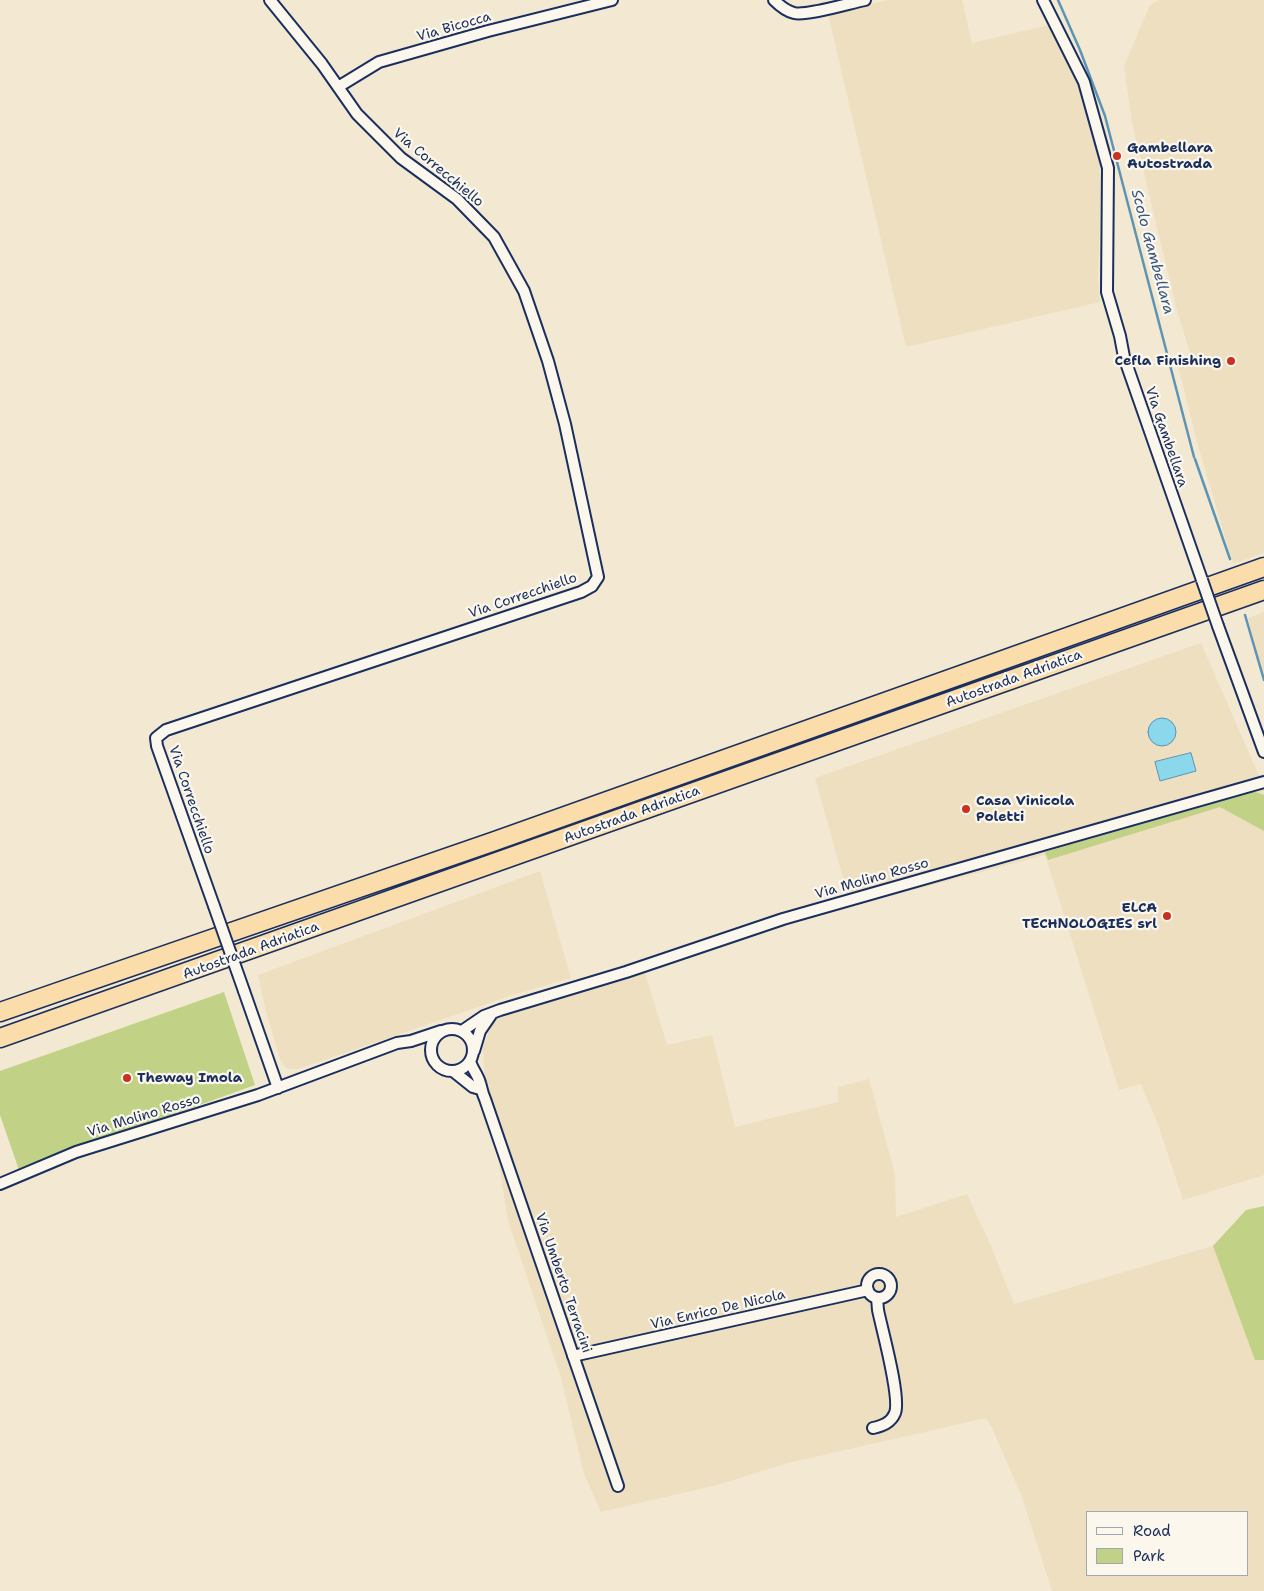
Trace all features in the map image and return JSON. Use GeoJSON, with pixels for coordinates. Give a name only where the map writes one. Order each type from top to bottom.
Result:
{"type":"FeatureCollection","features":[{"type":"Feature","properties":{"kind":"highway","name":"Autostrada Adriatica"},"geometry":{"type":"LineString","coordinates":[[0,1012],[495,841],[1264,567]]}},
{"type":"Feature","properties":{"kind":"highway","name":"Autostrada Adriatica"},"geometry":{"type":"LineString","coordinates":[[0,1038],[1264,590]]}},
{"type":"Feature","properties":{"kind":"street","name":"Via Correcchiello"},"geometry":{"type":"LineString","coordinates":[[270,0],[322,64],[357,114],[401,158],[457,199],[494,237],[524,291],[548,361],[565,424],[598,577],[592,586],[581,592],[166,730],[156,738],[157,746],[278,1088]]}},
{"type":"Feature","properties":{"kind":"street","name":"Via Bicocca"},"geometry":{"type":"LineString","coordinates":[[338,87],[379,62],[488,31],[612,0]]}},
{"type":"Feature","properties":{"kind":"street"},"geometry":{"type":"LineString","coordinates":[[774,0],[781,8],[796,13],[865,0]]}},
{"type":"Feature","properties":{"kind":"street","name":"Via Gambellara"},"geometry":{"type":"LineString","coordinates":[[1037,0],[1045,5],[1084,82],[1098,127],[1109,177],[1107,292],[1124,357],[1264,752]]}},
{"type":"Feature","properties":{"kind":"street","name":"Via Molino Rosso"},"geometry":{"type":"LineString","coordinates":[[462,1031],[484,1016],[500,1010],[626,972],[784,918],[1264,782]]}},
{"type":"Feature","properties":{"kind":"street"},"geometry":{"type":"LineString","coordinates":[[453,1071],[466,1066],[471,1058],[480,1031],[491,1014]]}},
{"type":"Feature","properties":{"kind":"street"},"geometry":{"type":"LineString","coordinates":[[431,1057],[431,1042],[440,1031],[455,1028],[462,1031],[471,1041],[471,1058]]}},
{"type":"Feature","properties":{"kind":"street","name":"Via Molino Rosso"},"geometry":{"type":"LineString","coordinates":[[0,1184],[76,1152],[278,1088],[398,1043],[411,1041],[440,1031]]}},
{"type":"Feature","properties":{"kind":"street"},"geometry":{"type":"LineString","coordinates":[[411,1041],[425,1049],[440,1068],[453,1071],[473,1087],[480,1089]]}},
{"type":"Feature","properties":{"kind":"street","name":"Via Umberto Terracini"},"geometry":{"type":"LineString","coordinates":[[471,1058],[471,1067],[480,1084],[480,1089],[618,1486]]}},
{"type":"Feature","properties":{"kind":"street"},"geometry":{"type":"LineString","coordinates":[[880,1274],[887,1276],[891,1282],[890,1292],[884,1297],[877,1298],[871,1295],[868,1290],[868,1283],[872,1276],[880,1274]]}},
{"type":"Feature","properties":{"kind":"street","name":"Via Enrico De Nicola"},"geometry":{"type":"LineString","coordinates":[[573,1356],[868,1290]]}},
{"type":"Feature","properties":{"kind":"street"},"geometry":{"type":"LineString","coordinates":[[874,1428],[884,1426],[893,1418],[896,1411],[897,1395],[877,1298]]}},
{"type":"Feature","properties":{"kind":"shaded area"},"geometry":{"type":"Polygon","coordinates":[[[888,0],[962,0],[972,43],[1050,25],[1075,75],[1095,130],[1101,180],[1098,278],[1100,302],[906,347],[828,14],[888,0]]]}},
{"type":"Feature","properties":{"kind":"shaded area"},"geometry":{"type":"Polygon","coordinates":[[[1159,0],[1264,0],[1264,553],[1233,564],[1197,442],[1177,362],[1190,352],[1177,311],[1132,123],[1124,66],[1150,5],[1159,0]]]}},
{"type":"Feature","properties":{"kind":"shaded area"},"geometry":{"type":"Polygon","coordinates":[[[1264,612],[1264,679],[1248,618],[1264,612]]]}},
{"type":"Feature","properties":{"kind":"shaded area"},"geometry":{"type":"Polygon","coordinates":[[[1201,643],[1264,787],[1264,1175],[1183,1200],[1157,1122],[1141,1084],[1119,1090],[1045,855],[860,904],[857,893],[848,896],[815,778],[1201,643]]]}},
{"type":"Feature","properties":{"kind":"shaded area"},"geometry":{"type":"Polygon","coordinates":[[[540,871],[571,978],[510,996],[298,1069],[286,1068],[280,1059],[266,1012],[258,975],[540,871]]]}},
{"type":"Feature","properties":{"kind":"shaded area"},"geometry":{"type":"Polygon","coordinates":[[[644,969],[667,1045],[712,1035],[735,1127],[838,1102],[838,1087],[869,1079],[895,1174],[896,1217],[967,1194],[991,1246],[1014,1304],[1213,1246],[1255,1359],[1264,1360],[1264,1591],[1052,1591],[1022,1497],[986,1418],[788,1463],[717,1485],[601,1512],[584,1474],[561,1378],[508,1221],[484,1071],[483,1046],[493,1022],[508,1010],[644,969]]]}},
{"type":"Feature","properties":{"kind":"green space"},"geometry":{"type":"Polygon","coordinates":[[[1253,791],[1264,795],[1264,831],[1220,807],[1048,860],[1045,852],[1253,791]]]}},
{"type":"Feature","properties":{"kind":"green space","name":"Theway Imola"},"geometry":{"type":"Polygon","coordinates":[[[224,992],[255,1085],[19,1170],[0,1115],[0,1071],[224,992]]]}},
{"type":"Feature","properties":{"kind":"green space"},"geometry":{"type":"Polygon","coordinates":[[[1264,1206],[1264,1360],[1255,1360],[1213,1246],[1246,1210],[1264,1206]]]}},
{"type":"Feature","properties":{"kind":"water"},"geometry":{"type":"Polygon","coordinates":[[[1162,718],[1172,722],[1176,732],[1172,742],[1162,746],[1152,742],[1148,732],[1152,722],[1162,718]]]}},
{"type":"Feature","properties":{"kind":"water"},"geometry":{"type":"Polygon","coordinates":[[[1191,753],[1196,771],[1160,781],[1155,762],[1191,753]]]}},
{"type":"Feature","properties":{"kind":"waterway","name":"Scolo Gambellara"},"geometry":{"type":"LineString","coordinates":[[1058,0],[1080,50],[1105,116],[1194,457]]}},
{"type":"Feature","properties":{"kind":"waterway","name":"Scolo Gambellara"},"geometry":{"type":"LineString","coordinates":[[1195,459],[1230,559]]}},
{"type":"Feature","properties":{"kind":"waterway","name":"Scolo Gambellara"},"geometry":{"type":"LineString","coordinates":[[1245,615],[1264,680]]}},
{"type":"Feature","properties":{"kind":"place","name":"Gambellara Autostrada"},"geometry":{"type":"Point","coordinates":[1117,156]}},
{"type":"Feature","properties":{"kind":"place","name":"Cefla Finishing"},"geometry":{"type":"Point","coordinates":[1231,361]}},
{"type":"Feature","properties":{"kind":"place","name":"Casa Vinicola Poletti"},"geometry":{"type":"Point","coordinates":[966,809]}},
{"type":"Feature","properties":{"kind":"place","name":"ELCA TECHNOLOGIES srl"},"geometry":{"type":"Point","coordinates":[1167,916]}},
{"type":"Feature","properties":{"kind":"place","name":"Theway Imola"},"geometry":{"type":"Point","coordinates":[127,1078]}}]}
